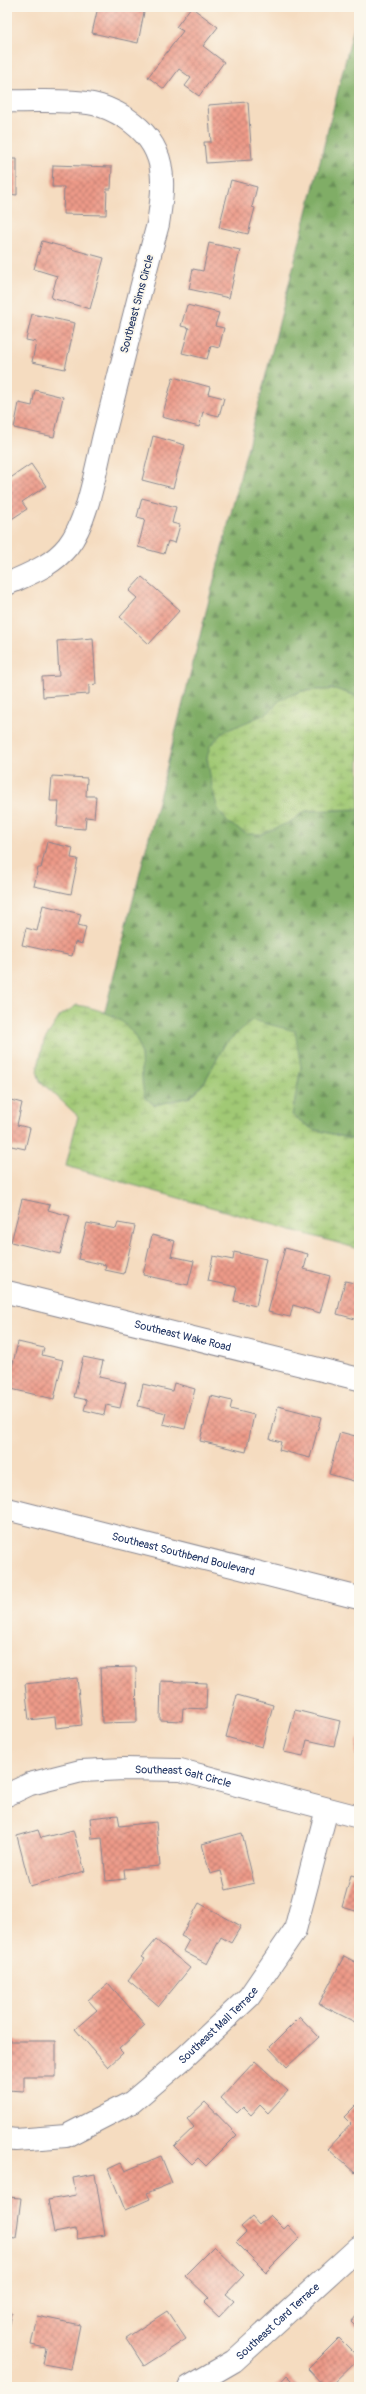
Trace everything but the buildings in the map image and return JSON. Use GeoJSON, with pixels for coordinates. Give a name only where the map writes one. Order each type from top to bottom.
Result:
{"type":"FeatureCollection","features":[{"type":"Feature","properties":{"kind":"street","name":"Southeast Sims Circle"},"geometry":{"type":"LineString","coordinates":[[7,101],[86,103],[113,110],[144,132],[156,148],[162,170],[163,193],[158,224],[91,487],[78,532],[54,560],[36,572],[7,584]]}},
{"type":"Feature","properties":{"kind":"street","name":"Southeast Wake Road"},"geometry":{"type":"LineString","coordinates":[[7,1292],[359,1379]]}},
{"type":"Feature","properties":{"kind":"street","name":"Southeast Southbend Boulevard"},"geometry":{"type":"LineString","coordinates":[[7,1509],[359,1598]]}},
{"type":"Feature","properties":{"kind":"street","name":"Southeast Galt Circle"},"geometry":{"type":"LineString","coordinates":[[7,1794],[30,1784],[81,1771],[124,1769],[180,1770],[359,1817]]}},
{"type":"Feature","properties":{"kind":"street","name":"Southeast Mall Terrace"},"geometry":{"type":"LineString","coordinates":[[7,2139],[16,2140],[66,2136],[132,2102],[184,2058],[249,1997],[295,1930],[327,1809]]}},
{"type":"Feature","properties":{"kind":"street","name":"Southeast Card Terrace"},"geometry":{"type":"LineString","coordinates":[[189,2387],[234,2361],[359,2247]]}},
{"type":"Feature","properties":{"kind":"green space"},"geometry":{"type":"Polygon","coordinates":[[[359,7],[359,697],[335,689],[302,691],[281,699],[268,713],[253,720],[207,758],[218,809],[277,826],[290,822],[305,811],[359,809],[359,1141],[312,1129],[292,1115],[301,1067],[225,1044],[204,1083],[191,1097],[155,1105],[145,1099],[142,1086],[141,1054],[105,1011],[359,7]]]}},
{"type":"Feature","properties":{"kind":"green space"},"geometry":{"type":"Polygon","coordinates":[[[335,689],[359,697],[359,809],[305,811],[290,822],[262,834],[247,834],[228,823],[218,809],[213,792],[207,758],[210,746],[223,732],[268,713],[281,699],[302,691],[335,689]]]}},
{"type":"Feature","properties":{"kind":"green space"},"geometry":{"type":"Polygon","coordinates":[[[77,1005],[109,1014],[127,1026],[138,1044],[141,1056],[142,1082],[145,1098],[155,1105],[191,1097],[204,1083],[225,1044],[252,1020],[295,1031],[301,1067],[292,1115],[312,1129],[359,1141],[359,1249],[66,1166],[78,1116],[40,1081],[37,1071],[44,1041],[60,1016],[77,1005]]]}}]}
